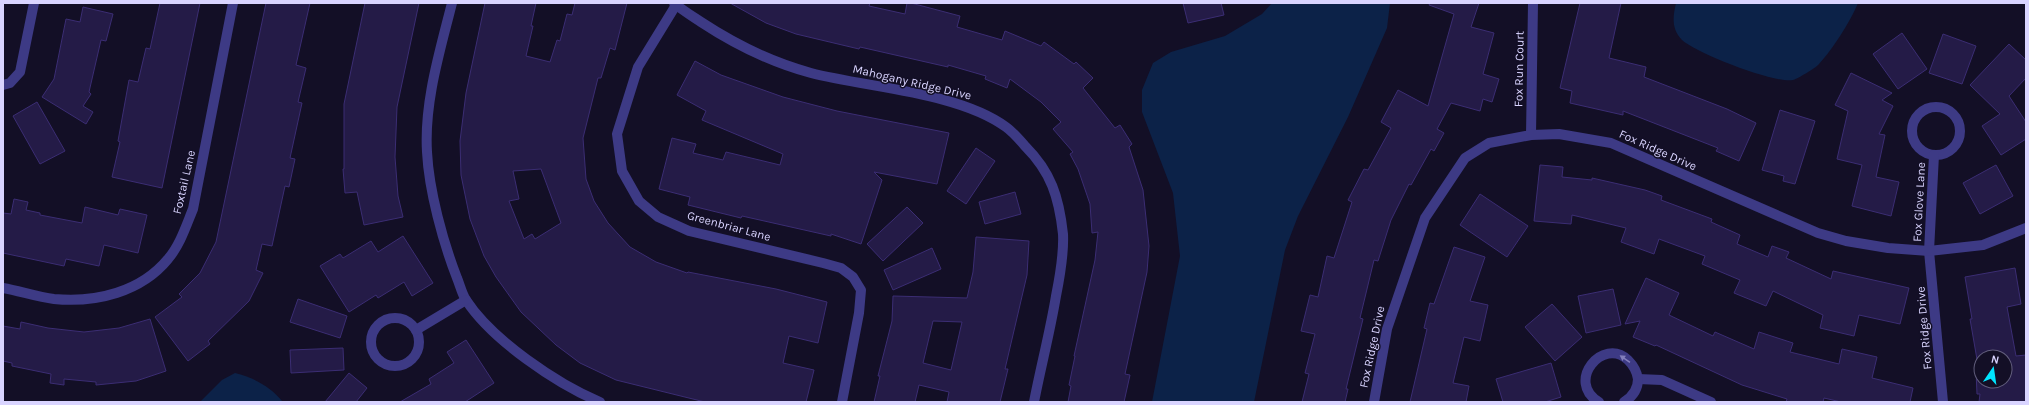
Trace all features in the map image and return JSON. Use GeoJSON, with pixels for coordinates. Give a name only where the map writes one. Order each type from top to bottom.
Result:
{"type":"FeatureCollection","features":[{"type":"Feature","properties":{"kind":"street"},"geometry":{"type":"LineString","coordinates":[[3,85],[10,83],[20,72],[34,3]]}},
{"type":"Feature","properties":{"kind":"street","name":"Foxtail Lane"},"geometry":{"type":"LineString","coordinates":[[3,288],[54,299],[93,299],[126,290],[151,274],[168,259],[184,232],[193,209],[233,3]]}},
{"type":"Feature","properties":{"kind":"street"},"geometry":{"type":"LineString","coordinates":[[452,3],[435,75],[429,111],[427,152],[434,200],[446,250],[466,300],[491,329],[536,367],[579,394],[600,402]]}},
{"type":"Feature","properties":{"kind":"street","name":"Fox Run Court"},"geometry":{"type":"LineString","coordinates":[[1531,135],[1533,3]]}},
{"type":"Feature","properties":{"kind":"street","name":"Greenbriar Lane"},"geometry":{"type":"LineString","coordinates":[[675,4],[635,74],[617,134],[622,171],[639,201],[658,217],[689,231],[841,268],[854,277],[861,290],[859,313],[842,402]]}},
{"type":"Feature","properties":{"kind":"street","name":"Mahogany Ridge Drive"},"geometry":{"type":"LineString","coordinates":[[675,4],[728,40],[764,58],[812,73],[960,104],[985,114],[1007,128],[1033,154],[1051,178],[1063,235],[1062,265],[1058,290],[1034,402]]}},
{"type":"Feature","properties":{"kind":"street","name":"Fox Glove Lane"},"geometry":{"type":"LineString","coordinates":[[1938,108],[1952,113],[1960,126],[1960,133],[1954,147],[1942,154],[1934,155],[1921,149],[1913,136],[1912,129],[1918,116],[1924,111],[1938,108]]}},
{"type":"Feature","properties":{"kind":"street","name":"Fox Ridge Drive"},"geometry":{"type":"LineString","coordinates":[[1374,402],[1387,329],[1425,218],[1464,158],[1488,143],[1531,135],[1559,134],[1611,143],[1818,233],[1846,241],[1881,247],[1929,251],[1983,246],[2026,228]]}},
{"type":"Feature","properties":{"kind":"street","name":"Fox Glove Lane"},"geometry":{"type":"LineString","coordinates":[[1929,251],[1934,155]]}},
{"type":"Feature","properties":{"kind":"street","name":"Fox Ridge Drive"},"geometry":{"type":"LineString","coordinates":[[1929,251],[1943,402]]}},
{"type":"Feature","properties":{"kind":"street"},"geometry":{"type":"LineString","coordinates":[[416,330],[466,300]]}},
{"type":"Feature","properties":{"kind":"street"},"geometry":{"type":"LineString","coordinates":[[398,318],[405,320],[416,330],[419,344],[414,358],[408,363],[393,366],[386,364],[374,354],[371,340],[377,326],[383,321],[398,318]]}},
{"type":"Feature","properties":{"kind":"street"},"geometry":{"type":"LineString","coordinates":[[1599,402],[1591,396],[1585,381],[1588,369],[1595,359],[1610,354],[1626,358],[1636,371],[1638,379],[1633,394],[1624,402]]}},
{"type":"Feature","properties":{"kind":"street"},"geometry":{"type":"LineString","coordinates":[[1638,379],[1662,380],[1711,402]]}},
{"type":"Feature","properties":{"kind":"water"},"geometry":{"type":"Polygon","coordinates":[[[1272,3],[1390,3],[1387,28],[1348,117],[1298,216],[1285,250],[1254,402],[1152,402],[1180,256],[1173,193],[1142,112],[1142,90],[1153,63],[1171,52],[1225,36],[1262,14],[1272,3]]]}},
{"type":"Feature","properties":{"kind":"water"},"geometry":{"type":"Polygon","coordinates":[[[1676,3],[1858,3],[1841,35],[1819,64],[1802,76],[1793,80],[1784,80],[1754,73],[1690,46],[1678,36],[1674,27],[1676,3]]]}},
{"type":"Feature","properties":{"kind":"water"},"geometry":{"type":"Polygon","coordinates":[[[235,373],[249,377],[261,383],[273,391],[283,402],[200,402],[222,380],[235,373]]]}},
{"type":"Feature","properties":{"kind":"building"},"geometry":{"type":"Polygon","coordinates":[[[160,3],[200,3],[162,188],[112,177],[120,142],[118,141],[129,80],[138,82],[146,48],[150,49],[160,3]]]}},
{"type":"Feature","properties":{"kind":"building"},"geometry":{"type":"Polygon","coordinates":[[[266,3],[310,3],[296,65],[306,68],[298,102],[302,103],[290,158],[295,159],[289,187],[285,186],[272,246],[262,244],[256,270],[263,273],[249,301],[208,341],[210,344],[188,361],[155,317],[182,297],[179,294],[200,273],[216,242],[266,3]]]}},
{"type":"Feature","properties":{"kind":"building"},"geometry":{"type":"Polygon","coordinates":[[[365,3],[419,3],[397,107],[395,157],[398,196],[403,217],[364,225],[357,192],[345,193],[343,169],[344,104],[365,3]]]}},
{"type":"Feature","properties":{"kind":"building"},"geometry":{"type":"Polygon","coordinates":[[[485,3],[536,3],[531,26],[533,26],[526,56],[550,62],[557,40],[560,41],[567,14],[572,15],[575,3],[627,3],[615,50],[610,48],[601,78],[598,78],[583,138],[586,179],[594,201],[608,223],[630,247],[656,262],[687,273],[776,289],[827,302],[818,343],[789,336],[783,363],[814,370],[806,402],[705,402],[616,380],[580,363],[556,345],[521,312],[496,277],[484,256],[470,219],[461,175],[460,141],[466,93],[485,3]],[[541,169],[513,171],[519,199],[509,201],[524,239],[532,234],[535,239],[561,223],[541,169]]]}},
{"type":"Feature","properties":{"kind":"building"},"geometry":{"type":"Polygon","coordinates":[[[730,3],[870,3],[869,6],[905,14],[907,3],[911,3],[960,16],[957,27],[1002,40],[1005,31],[1041,46],[1044,42],[1074,64],[1076,62],[1093,78],[1083,88],[1115,128],[1120,125],[1132,144],[1129,147],[1143,190],[1149,246],[1147,272],[1125,374],[1130,375],[1124,402],[1068,402],[1071,386],[1069,385],[1074,356],[1095,260],[1098,232],[1092,233],[1090,204],[1078,169],[1070,154],[1073,152],[1053,129],[1061,122],[1041,102],[1010,79],[1007,88],[985,79],[986,76],[948,65],[948,67],[860,47],[859,49],[796,34],[766,23],[730,3]]]}},
{"type":"Feature","properties":{"kind":"building"},"geometry":{"type":"Polygon","coordinates":[[[1183,3],[1221,3],[1224,15],[1188,23],[1183,3]]]}},
{"type":"Feature","properties":{"kind":"building"},"geometry":{"type":"Polygon","coordinates":[[[1430,3],[1479,3],[1471,27],[1494,33],[1483,74],[1499,79],[1492,102],[1483,99],[1480,111],[1451,103],[1437,129],[1444,133],[1434,151],[1431,149],[1411,185],[1409,184],[1391,220],[1378,261],[1374,260],[1360,318],[1363,319],[1346,389],[1348,389],[1345,402],[1302,402],[1309,374],[1305,373],[1315,334],[1301,331],[1310,295],[1318,297],[1327,256],[1334,258],[1352,202],[1348,200],[1364,169],[1368,170],[1391,128],[1381,122],[1398,90],[1428,106],[1454,14],[1429,5],[1430,3]]]}},
{"type":"Feature","properties":{"kind":"building"},"geometry":{"type":"Polygon","coordinates":[[[1580,3],[1621,3],[1609,58],[1646,67],[1644,77],[1727,109],[1756,123],[1739,161],[1716,151],[1718,148],[1623,111],[1623,115],[1570,103],[1572,91],[1560,88],[1580,3]]]}},
{"type":"Feature","properties":{"kind":"building"},"geometry":{"type":"Polygon","coordinates":[[[83,7],[113,14],[106,41],[101,40],[89,92],[91,94],[83,106],[93,112],[86,124],[42,97],[54,79],[66,19],[80,22],[83,7]]]}},
{"type":"Feature","properties":{"kind":"building"},"geometry":{"type":"Polygon","coordinates":[[[1902,33],[1927,69],[1898,89],[1873,54],[1902,33]]]}},
{"type":"Feature","properties":{"kind":"building"},"geometry":{"type":"Polygon","coordinates":[[[1943,34],[1976,46],[1962,84],[1929,73],[1943,34]]]}},
{"type":"Feature","properties":{"kind":"building"},"geometry":{"type":"Polygon","coordinates":[[[2009,44],[2026,60],[2026,78],[2009,96],[2026,122],[2026,139],[2001,155],[1982,126],[2000,114],[1970,85],[2009,44]]]}},
{"type":"Feature","properties":{"kind":"building"},"geometry":{"type":"Polygon","coordinates":[[[695,61],[721,75],[783,97],[837,111],[949,133],[937,184],[874,172],[882,180],[861,244],[831,234],[831,236],[742,216],[741,218],[688,205],[690,197],[659,189],[672,138],[696,144],[693,153],[723,160],[726,152],[780,165],[783,154],[702,120],[706,111],[677,95],[695,61]]]}},
{"type":"Feature","properties":{"kind":"building"},"geometry":{"type":"Polygon","coordinates":[[[1851,73],[1892,93],[1882,100],[1893,106],[1879,134],[1885,135],[1876,177],[1899,182],[1891,216],[1852,206],[1862,165],[1837,159],[1848,111],[1835,105],[1851,73]]]}},
{"type":"Feature","properties":{"kind":"building"},"geometry":{"type":"Polygon","coordinates":[[[37,102],[65,151],[40,164],[13,116],[37,102]]]}},
{"type":"Feature","properties":{"kind":"building"},"geometry":{"type":"Polygon","coordinates":[[[1780,110],[1815,121],[1795,184],[1783,181],[1784,176],[1762,170],[1780,110]]]}},
{"type":"Feature","properties":{"kind":"building"},"geometry":{"type":"Polygon","coordinates":[[[976,148],[995,161],[966,204],[947,191],[976,148]]]}},
{"type":"Feature","properties":{"kind":"building"},"geometry":{"type":"Polygon","coordinates":[[[1540,165],[1563,167],[1562,177],[1592,180],[1592,178],[1645,190],[1662,196],[1661,200],[1712,219],[1711,222],[1740,235],[1737,244],[1768,257],[1772,246],[1789,252],[1786,258],[1831,279],[1833,271],[1909,288],[1900,324],[1859,315],[1854,336],[1820,328],[1823,315],[1773,291],[1766,306],[1734,293],[1740,280],[1702,264],[1705,256],[1659,239],[1654,254],[1621,242],[1626,228],[1572,215],[1571,224],[1534,221],[1540,165]]]}},
{"type":"Feature","properties":{"kind":"building"},"geometry":{"type":"Polygon","coordinates":[[[1996,165],[2013,196],[1980,214],[1963,183],[1996,165]]]}},
{"type":"Feature","properties":{"kind":"building"},"geometry":{"type":"Polygon","coordinates":[[[1015,192],[1021,214],[985,224],[979,202],[1015,192]]]}},
{"type":"Feature","properties":{"kind":"building"},"geometry":{"type":"Polygon","coordinates":[[[1480,194],[1528,226],[1507,257],[1460,225],[1480,194]]]}},
{"type":"Feature","properties":{"kind":"building"},"geometry":{"type":"Polygon","coordinates":[[[14,199],[28,202],[26,210],[40,213],[40,215],[82,223],[85,207],[118,215],[120,209],[147,215],[138,253],[104,245],[99,266],[66,259],[64,266],[3,253],[3,213],[11,214],[14,199]]]}},
{"type":"Feature","properties":{"kind":"building"},"geometry":{"type":"Polygon","coordinates":[[[907,207],[923,223],[883,261],[867,244],[907,207]]]}},
{"type":"Feature","properties":{"kind":"building"},"geometry":{"type":"Polygon","coordinates":[[[403,236],[433,283],[412,296],[404,282],[378,298],[376,295],[349,312],[320,266],[340,254],[343,258],[371,241],[378,252],[403,236]]]}},
{"type":"Feature","properties":{"kind":"building"},"geometry":{"type":"Polygon","coordinates":[[[976,237],[1029,241],[1027,275],[1005,369],[1008,369],[1000,402],[947,402],[949,392],[919,385],[915,402],[874,402],[880,376],[878,376],[892,321],[893,296],[967,298],[973,272],[976,237]],[[933,321],[923,363],[951,370],[962,322],[933,321]]]}},
{"type":"Feature","properties":{"kind":"building"},"geometry":{"type":"Polygon","coordinates":[[[1454,247],[1485,257],[1470,301],[1488,305],[1480,341],[1464,337],[1453,383],[1469,386],[1466,402],[1410,402],[1427,329],[1424,328],[1430,303],[1434,304],[1454,247]]]}},
{"type":"Feature","properties":{"kind":"building"},"geometry":{"type":"Polygon","coordinates":[[[932,248],[941,269],[893,290],[884,270],[932,248]]]}},
{"type":"Feature","properties":{"kind":"building"},"geometry":{"type":"Polygon","coordinates":[[[2015,268],[2021,304],[2007,307],[2016,356],[2026,355],[2026,402],[1979,402],[1980,394],[1977,394],[1977,389],[2013,389],[2013,349],[1975,349],[1970,319],[1972,319],[1965,277],[2015,268]]]}},
{"type":"Feature","properties":{"kind":"building"},"geometry":{"type":"Polygon","coordinates":[[[1646,278],[1679,293],[1669,315],[1713,336],[1715,332],[1754,349],[1759,332],[1793,343],[1790,352],[1839,364],[1842,349],[1877,357],[1872,378],[1913,388],[1910,402],[1841,402],[1824,398],[1823,402],[1786,402],[1787,399],[1742,385],[1656,345],[1655,346],[1633,337],[1640,321],[1625,324],[1646,278]]]}},
{"type":"Feature","properties":{"kind":"building"},"geometry":{"type":"Polygon","coordinates":[[[1613,289],[1621,325],[1586,333],[1578,296],[1613,289]]]}},
{"type":"Feature","properties":{"kind":"building"},"geometry":{"type":"Polygon","coordinates":[[[298,299],[347,316],[340,338],[290,322],[298,299]]]}},
{"type":"Feature","properties":{"kind":"building"},"geometry":{"type":"Polygon","coordinates":[[[1552,304],[1582,337],[1555,361],[1525,327],[1552,304]]]}},
{"type":"Feature","properties":{"kind":"building"},"geometry":{"type":"Polygon","coordinates":[[[150,319],[166,371],[136,381],[96,385],[96,382],[64,379],[64,385],[50,383],[51,374],[12,366],[12,363],[3,361],[3,326],[20,329],[21,322],[48,328],[84,332],[119,328],[150,319]]]}},
{"type":"Feature","properties":{"kind":"building"},"geometry":{"type":"Polygon","coordinates":[[[466,340],[494,383],[465,402],[400,402],[431,384],[429,379],[454,363],[447,352],[466,340]]]}},
{"type":"Feature","properties":{"kind":"building"},"geometry":{"type":"Polygon","coordinates":[[[343,348],[344,370],[291,373],[290,350],[343,348]]]}},
{"type":"Feature","properties":{"kind":"building"},"geometry":{"type":"Polygon","coordinates":[[[1551,363],[1561,397],[1545,402],[1503,402],[1496,379],[1551,363]]]}},
{"type":"Feature","properties":{"kind":"building"},"geometry":{"type":"Polygon","coordinates":[[[349,373],[367,388],[356,402],[325,402],[349,373]]]}}]}
